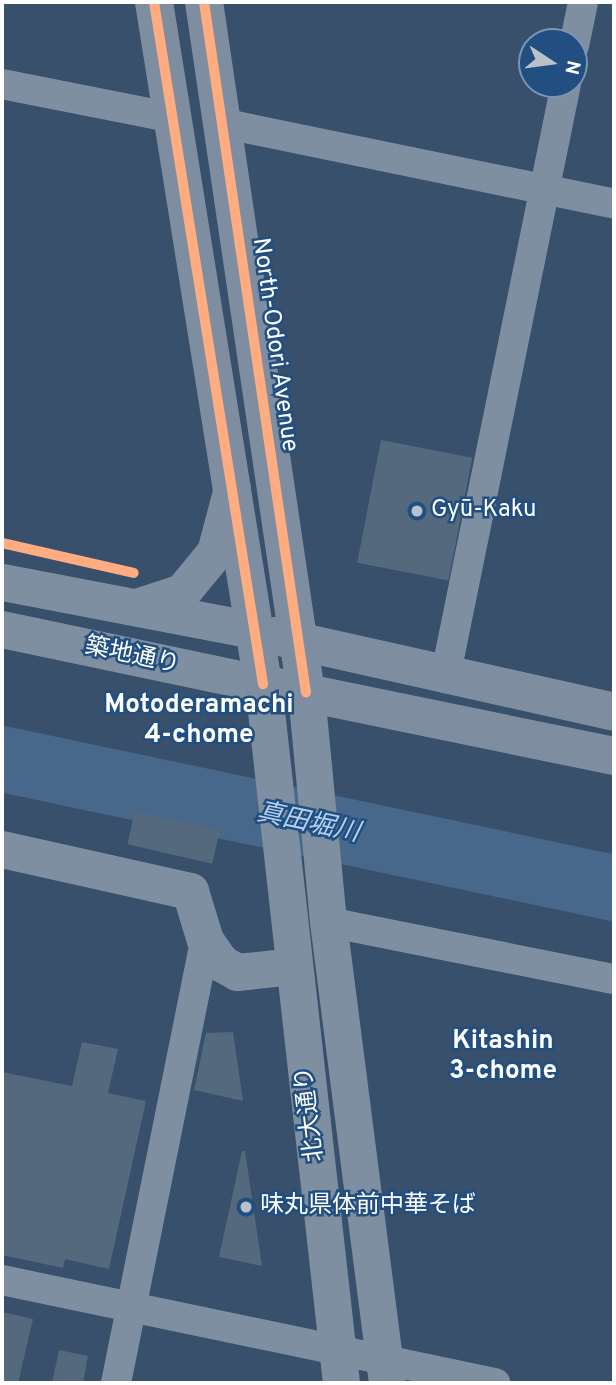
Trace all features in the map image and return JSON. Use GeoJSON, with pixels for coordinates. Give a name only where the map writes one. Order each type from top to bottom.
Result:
{"type":"FeatureCollection","features":[{"type":"Feature","properties":{"kind":"highway"},"geometry":{"type":"LineString","coordinates":[[154,2],[169,117],[233,486],[263,684],[614,756]]}},
{"type":"Feature","properties":{"kind":"highway","name":"North-Odori Avenue"},"geometry":{"type":"LineString","coordinates":[[204,2],[306,693]]}},
{"type":"Feature","properties":{"kind":"highway"},"geometry":{"type":"LineString","coordinates":[[253,631],[445,678],[614,712]]}},
{"type":"Feature","properties":{"kind":"street"},"geometry":{"type":"LineString","coordinates":[[578,28],[583,2]]}},
{"type":"Feature","properties":{"kind":"street"},"geometry":{"type":"LineString","coordinates":[[2,84],[169,117]]}},
{"type":"Feature","properties":{"kind":"street"},"geometry":{"type":"LineString","coordinates":[[445,678],[563,98]]}},
{"type":"Feature","properties":{"kind":"street"},"geometry":{"type":"LineString","coordinates":[[221,123],[614,204]]}},
{"type":"Feature","properties":{"kind":"street"},"geometry":{"type":"LineString","coordinates":[[132,609],[182,592],[213,555],[233,486]]}},
{"type":"Feature","properties":{"kind":"street","name":"築地通り"},"geometry":{"type":"LineString","coordinates":[[2,582],[253,631]]}},
{"type":"Feature","properties":{"kind":"street","name":"築地通り"},"geometry":{"type":"LineString","coordinates":[[2,629],[263,684]]}},
{"type":"Feature","properties":{"kind":"street","name":"北大通り"},"geometry":{"type":"LineString","coordinates":[[263,684],[278,845],[339,1367]]}},
{"type":"Feature","properties":{"kind":"street","name":"北大通り"},"geometry":{"type":"LineString","coordinates":[[306,693],[328,922],[386,1372]]}},
{"type":"Feature","properties":{"kind":"street"},"geometry":{"type":"LineString","coordinates":[[2,849],[190,891],[205,940],[221,963],[237,972],[293,966]]}},
{"type":"Feature","properties":{"kind":"street"},"geometry":{"type":"LineString","coordinates":[[328,922],[614,979]]}},
{"type":"Feature","properties":{"kind":"street"},"geometry":{"type":"LineString","coordinates":[[116,1383],[205,940]]}},
{"type":"Feature","properties":{"kind":"street"},"geometry":{"type":"LineString","coordinates":[[2,1280],[130,1307],[339,1367],[495,1383]]}},
{"type":"Feature","properties":{"kind":"building","name":"Gyū-Kaku"},"geometry":{"type":"Polygon","coordinates":[[[381,440],[472,458],[448,580],[357,563],[381,440]]]}},
{"type":"Feature","properties":{"kind":"building"},"geometry":{"type":"Polygon","coordinates":[[[135,811],[220,831],[212,864],[127,844],[135,811]]]}},
{"type":"Feature","properties":{"kind":"building"},"geometry":{"type":"Polygon","coordinates":[[[233,1032],[243,1101],[194,1090],[206,1033],[233,1032]]]}},
{"type":"Feature","properties":{"kind":"building"},"geometry":{"type":"Polygon","coordinates":[[[82,1042],[118,1049],[108,1093],[146,1101],[109,1269],[65,1259],[63,1268],[2,1255],[2,1072],[72,1086],[82,1042]]]}},
{"type":"Feature","properties":{"kind":"building"},"geometry":{"type":"Polygon","coordinates":[[[242,1151],[245,1151],[262,1266],[219,1257],[242,1151]]]}},
{"type":"Feature","properties":{"kind":"building"},"geometry":{"type":"Polygon","coordinates":[[[2,1312],[33,1319],[18,1383],[2,1383],[2,1312]]]}},
{"type":"Feature","properties":{"kind":"building"},"geometry":{"type":"Polygon","coordinates":[[[59,1350],[88,1356],[83,1383],[52,1383],[59,1350]]]}},
{"type":"Feature","properties":{"kind":"waterway","name":"真田堀川"},"geometry":{"type":"LineString","coordinates":[[2,759],[614,888]]}},
{"type":"Feature","properties":{"kind":"cycle path"},"geometry":{"type":"LineString","coordinates":[[154,2],[263,684]]}},
{"type":"Feature","properties":{"kind":"cycle path"},"geometry":{"type":"LineString","coordinates":[[204,2],[306,693]]}},
{"type":"Feature","properties":{"kind":"cycle path"},"geometry":{"type":"LineString","coordinates":[[2,543],[134,573]]}},
{"type":"Feature","properties":{"kind":"place","name":"Gyū-Kaku"},"geometry":{"type":"Point","coordinates":[417,511]}},
{"type":"Feature","properties":{"kind":"place","name":"味丸県体前中華そば"},"geometry":{"type":"Point","coordinates":[246,1207]}},
{"type":"Feature","properties":{"kind":"district","name":"Motoderamachi 4-chome"},"geometry":{"type":"Point","coordinates":[199,721]}},
{"type":"Feature","properties":{"kind":"district","name":"Kitashin 3-chome"},"geometry":{"type":"Point","coordinates":[503,1057]}}]}
